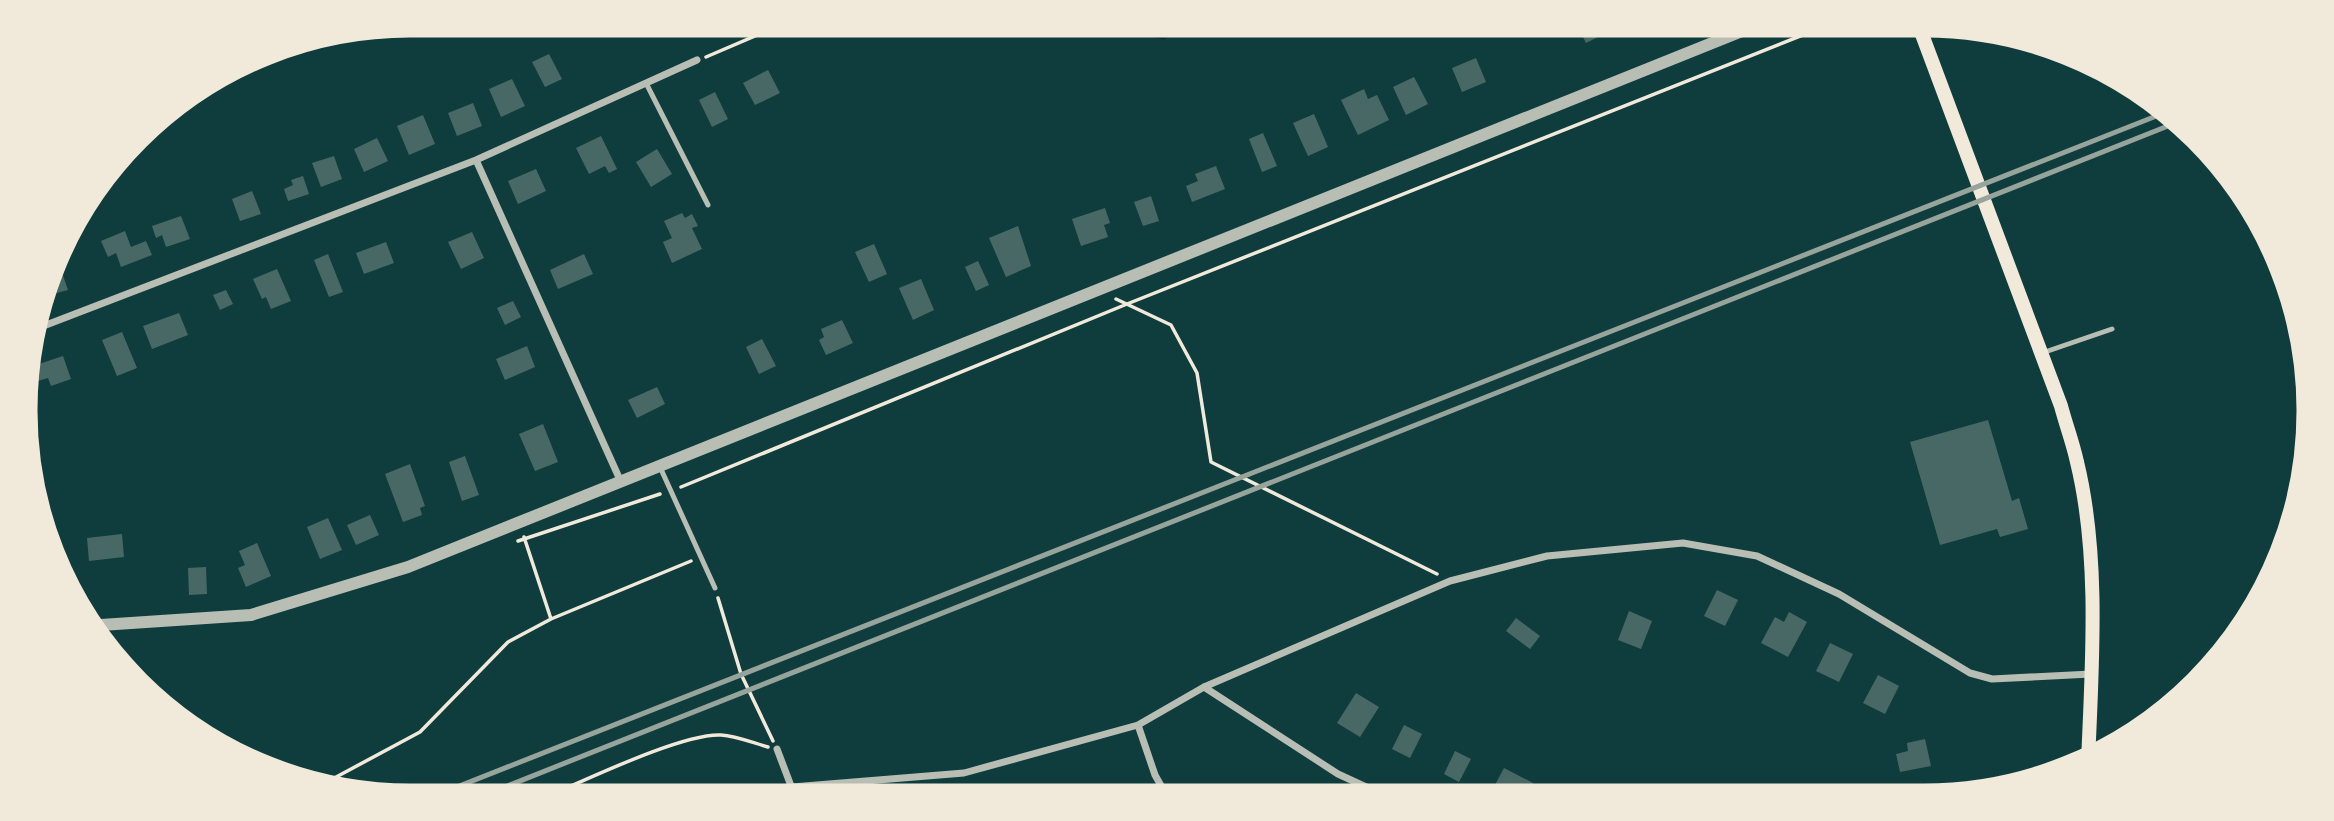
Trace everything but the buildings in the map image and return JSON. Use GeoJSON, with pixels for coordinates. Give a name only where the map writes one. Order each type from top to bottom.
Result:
{"type":"FeatureCollection","features":[{"type":"Feature","properties":{"kind":"main road"},"geometry":{"type":"LineString","coordinates":[[1922,33],[2041,353],[2078,464],[2088,532],[2092,674],[2089,750]]}},
{"type":"Feature","properties":{"kind":"street"},"geometry":{"type":"LineString","coordinates":[[101,625],[251,615],[408,567],[1094,289],[1737,33]]}},
{"type":"Feature","properties":{"kind":"street"},"geometry":{"type":"LineString","coordinates":[[43,326],[476,160],[698,60]]}},
{"type":"Feature","properties":{"kind":"street"},"geometry":{"type":"LineString","coordinates":[[476,160],[622,482]]}},
{"type":"Feature","properties":{"kind":"street"},"geometry":{"type":"LineString","coordinates":[[777,749],[792,787],[964,773],[1138,725],[1204,687],[1450,581],[1547,556],[1683,543],[1757,556],[1839,594],[1969,673],[1992,679],[2092,674]]}},
{"type":"Feature","properties":{"kind":"street"},"geometry":{"type":"LineString","coordinates":[[1204,687],[1338,775],[1367,788]]}},
{"type":"Feature","properties":{"kind":"street"},"geometry":{"type":"LineString","coordinates":[[1138,725],[1155,775],[1162,788]]}},
{"type":"Feature","properties":{"kind":"lane"},"geometry":{"type":"LineString","coordinates":[[646,83],[708,205]]}},
{"type":"Feature","properties":{"kind":"lane"},"geometry":{"type":"LineString","coordinates":[[2041,353],[2112,329]]}},
{"type":"Feature","properties":{"kind":"lane"},"geometry":{"type":"LineString","coordinates":[[660,467],[715,588]]}},
{"type":"Feature","properties":{"kind":"path"},"geometry":{"type":"LineString","coordinates":[[698,60],[762,33]]}},
{"type":"Feature","properties":{"kind":"path"},"geometry":{"type":"LineString","coordinates":[[671,491],[1127,304],[1808,33]]}},
{"type":"Feature","properties":{"kind":"path"},"geometry":{"type":"LineString","coordinates":[[1094,289],[1171,325],[1197,373],[1211,461],[1450,581]]}},
{"type":"Feature","properties":{"kind":"path"},"geometry":{"type":"LineString","coordinates":[[518,523],[551,619]]}},
{"type":"Feature","properties":{"kind":"path"},"geometry":{"type":"LineString","coordinates":[[332,780],[420,732],[508,642],[551,619],[700,557]]}},
{"type":"Feature","properties":{"kind":"path"},"geometry":{"type":"LineString","coordinates":[[715,588],[741,674],[777,749]]}},
{"type":"Feature","properties":{"kind":"path"},"geometry":{"type":"LineString","coordinates":[[568,788],[675,744],[700,738],[719,735],[777,749]]}},
{"type":"Feature","properties":{"kind":"waterway"},"geometry":{"type":"LineString","coordinates":[[1150,33],[1163,37],[1171,33]]}},
{"type":"Feature","properties":{"kind":"railway"},"geometry":{"type":"LineString","coordinates":[[454,788],[2158,115]]}},
{"type":"Feature","properties":{"kind":"railway"},"geometry":{"type":"LineString","coordinates":[[502,788],[2170,125]]}}]}
